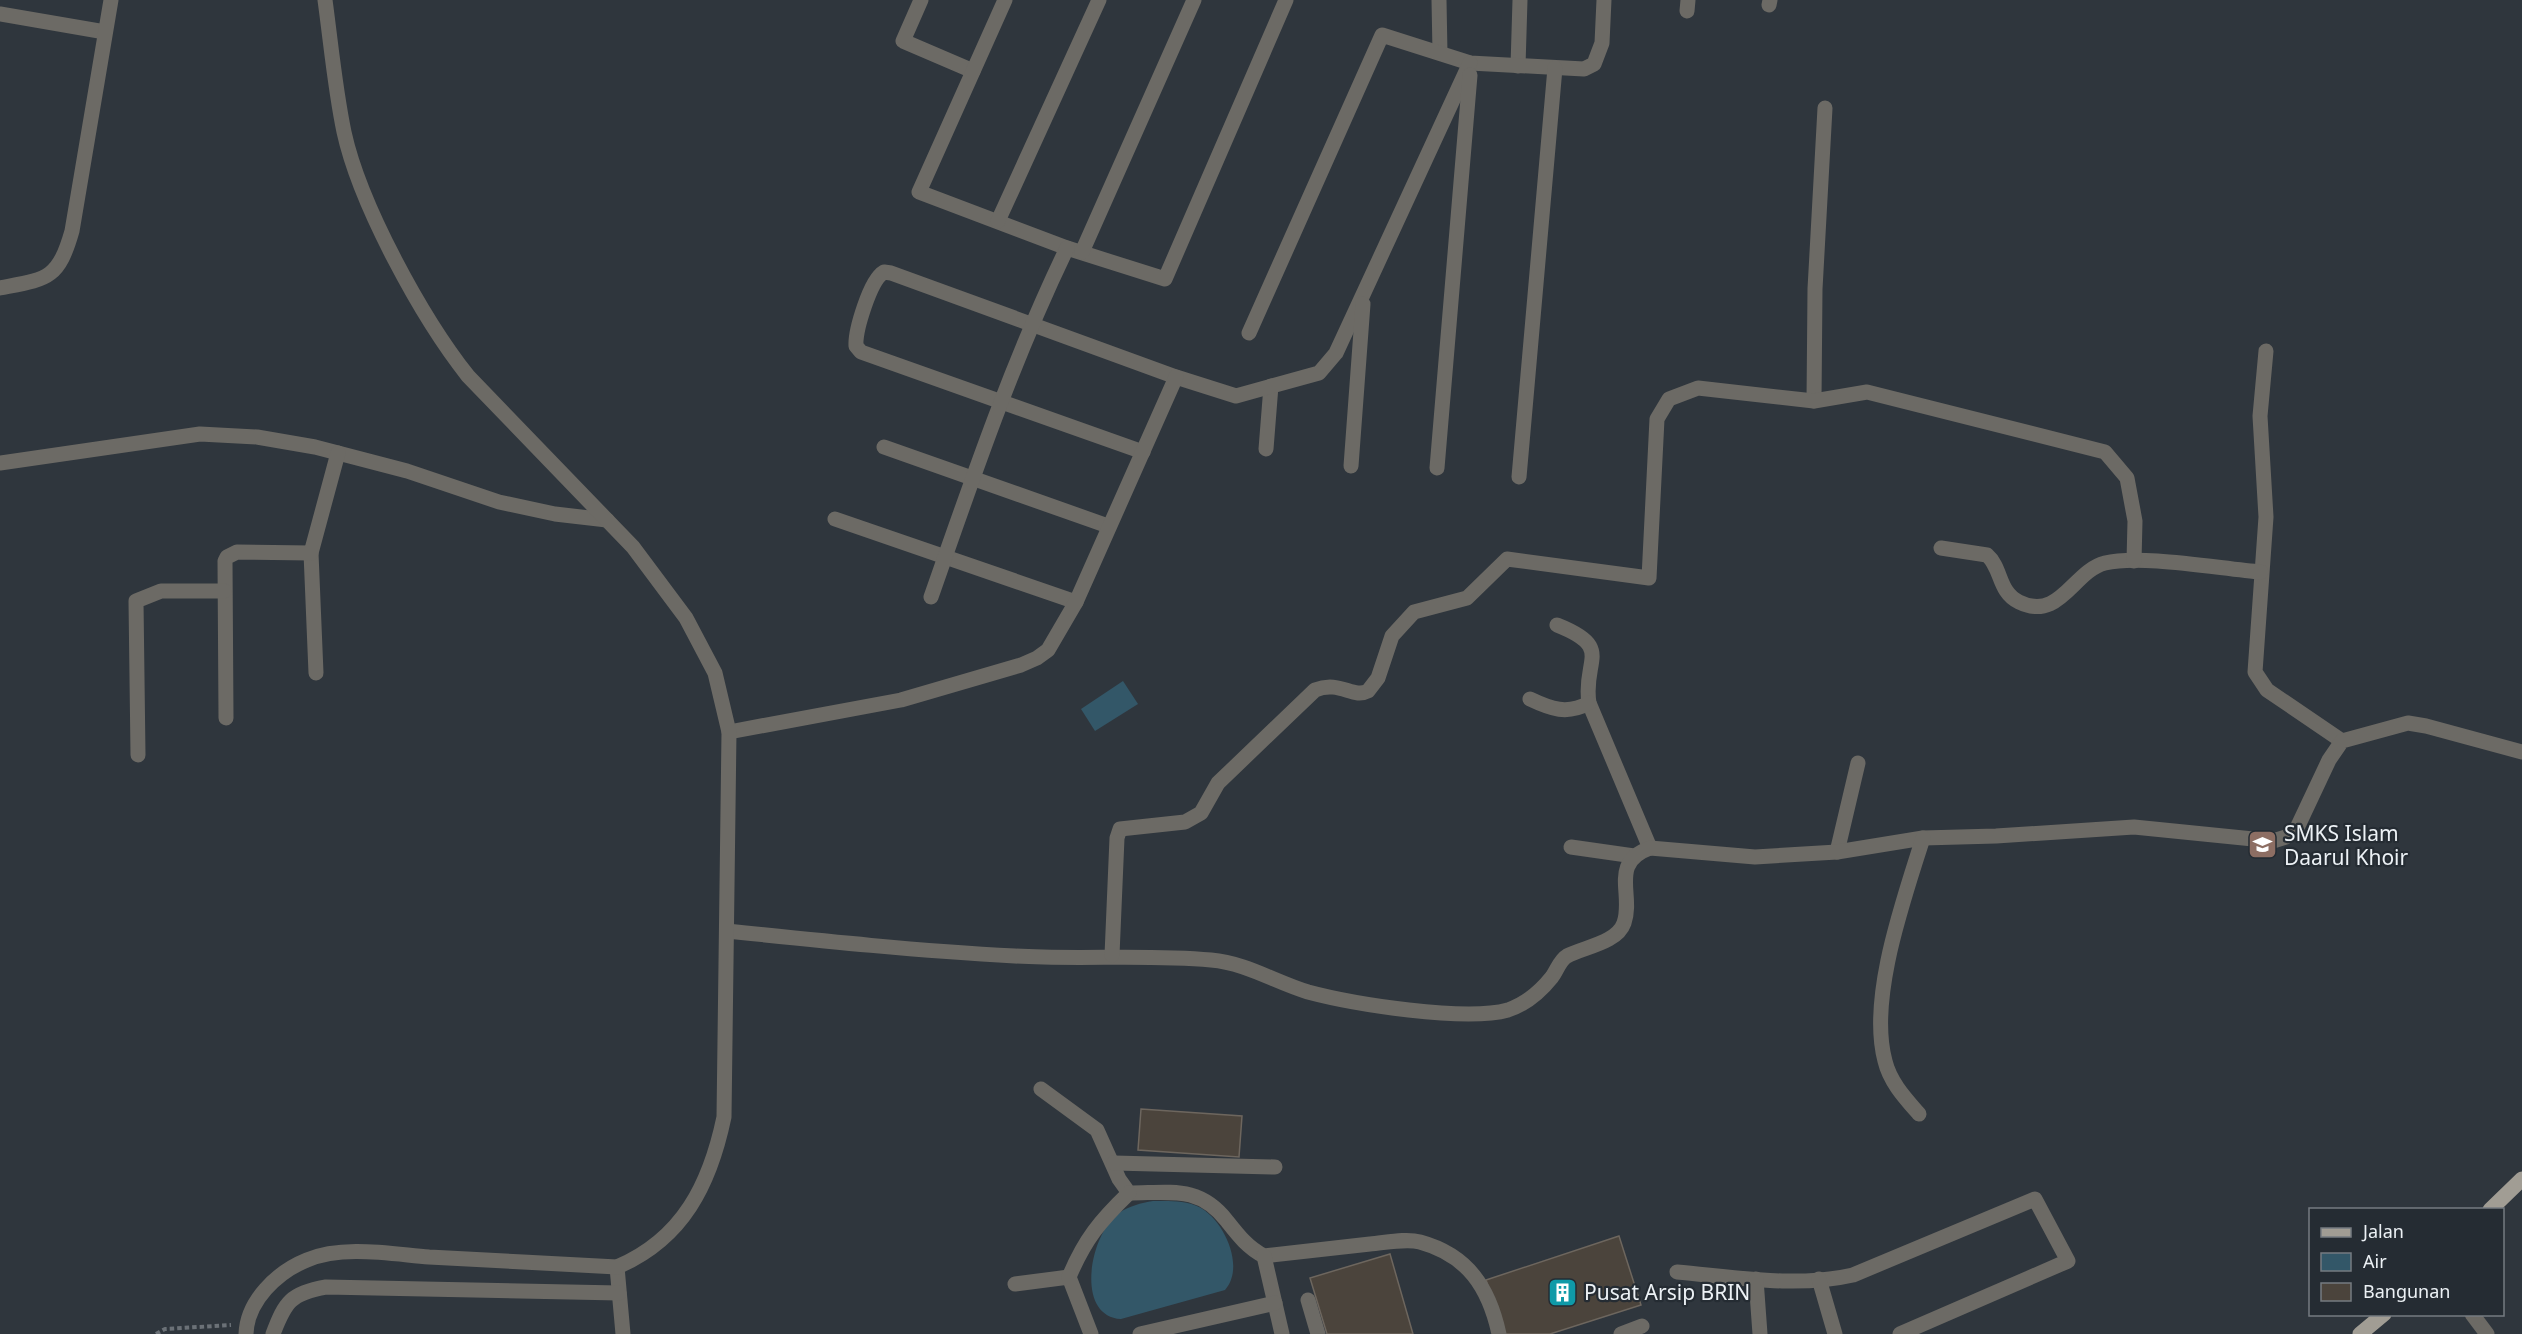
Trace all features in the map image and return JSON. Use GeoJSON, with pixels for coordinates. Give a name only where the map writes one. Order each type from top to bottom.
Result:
{"type":"FeatureCollection","features":[{"type":"Feature","properties":{"kind":"main road"},"geometry":{"type":"LineString","coordinates":[[2491,1208],[2522,1179]]}},
{"type":"Feature","properties":{"kind":"main road"},"geometry":{"type":"LineString","coordinates":[[2360,1334],[2382,1316]]}},
{"type":"Feature","properties":{"kind":"street"},"geometry":{"type":"LineString","coordinates":[[0,288],[42,280],[56,269],[66,252],[111,0]]}},
{"type":"Feature","properties":{"kind":"street"},"geometry":{"type":"LineString","coordinates":[[246,1329],[256,1301],[272,1282],[307,1260],[329,1254],[395,1255],[617,1268],[648,1252],[676,1226],[695,1202],[716,1155],[724,1117],[729,732],[723,699],[702,646],[633,547],[468,376],[450,353],[421,307],[368,201],[351,159],[337,92],[325,0]]}},
{"type":"Feature","properties":{"kind":"street"},"geometry":{"type":"LineString","coordinates":[[921,0],[903,41],[973,71]]}},
{"type":"Feature","properties":{"kind":"street"},"geometry":{"type":"LineString","coordinates":[[1005,0],[919,192],[1075,250],[1165,279],[1286,0]]}},
{"type":"Feature","properties":{"kind":"street"},"geometry":{"type":"LineString","coordinates":[[998,222],[1099,0]]}},
{"type":"Feature","properties":{"kind":"street"},"geometry":{"type":"LineString","coordinates":[[931,597],[999,402],[1031,323],[1075,250],[1194,0]]}},
{"type":"Feature","properties":{"kind":"street"},"geometry":{"type":"LineString","coordinates":[[1439,0],[1440,53]]}},
{"type":"Feature","properties":{"kind":"street"},"geometry":{"type":"LineString","coordinates":[[1518,66],[1520,0]]}},
{"type":"Feature","properties":{"kind":"street"},"geometry":{"type":"LineString","coordinates":[[1249,333],[1382,36],[1470,63],[1584,69],[1594,64],[1602,43],[1604,0]]}},
{"type":"Feature","properties":{"kind":"street"},"geometry":{"type":"LineString","coordinates":[[0,14],[105,32]]}},
{"type":"Feature","properties":{"kind":"street"},"geometry":{"type":"LineString","coordinates":[[1143,452],[861,352],[856,346],[856,333],[875,280],[884,272],[891,273],[1176,377],[1236,396],[1319,373],[1336,353],[1470,63]]}},
{"type":"Feature","properties":{"kind":"street"},"geometry":{"type":"LineString","coordinates":[[1437,468],[1470,63]]}},
{"type":"Feature","properties":{"kind":"street"},"geometry":{"type":"LineString","coordinates":[[1519,477],[1556,68]]}},
{"type":"Feature","properties":{"kind":"street"},"geometry":{"type":"LineString","coordinates":[[1814,401],[1815,289],[1825,108]]}},
{"type":"Feature","properties":{"kind":"street"},"geometry":{"type":"LineString","coordinates":[[1351,466],[1364,294]]}},
{"type":"Feature","properties":{"kind":"street"},"geometry":{"type":"LineString","coordinates":[[2266,351],[2260,416],[2266,517],[2254,661],[2260,682],[2342,741]]}},
{"type":"Feature","properties":{"kind":"street"},"geometry":{"type":"LineString","coordinates":[[729,732],[902,700],[1021,665],[1048,650],[1076,602],[1176,377]]}},
{"type":"Feature","properties":{"kind":"street"},"geometry":{"type":"LineString","coordinates":[[1266,448],[1271,386]]}},
{"type":"Feature","properties":{"kind":"street"},"geometry":{"type":"LineString","coordinates":[[1112,955],[1117,838],[1120,829],[1185,822],[1195,818],[1218,783],[1315,690],[1333,686],[1357,694],[1368,691],[1378,678],[1392,636],[1414,612],[1467,598],[1507,559],[1649,578],[1657,419],[1669,399],[1698,388],[1814,401],[1867,392],[2105,452],[2127,478],[2135,521],[2134,561]]}},
{"type":"Feature","properties":{"kind":"street"},"geometry":{"type":"LineString","coordinates":[[0,463],[200,434],[257,436],[338,453],[407,471],[499,502],[555,514],[607,520]]}},
{"type":"Feature","properties":{"kind":"street"},"geometry":{"type":"LineString","coordinates":[[884,447],[1108,526]]}},
{"type":"Feature","properties":{"kind":"street"},"geometry":{"type":"LineString","coordinates":[[316,673],[311,553],[338,453]]}},
{"type":"Feature","properties":{"kind":"street"},"geometry":{"type":"LineString","coordinates":[[835,519],[1076,602]]}},
{"type":"Feature","properties":{"kind":"street"},"geometry":{"type":"LineString","coordinates":[[1941,548],[1987,555],[1992,559],[2000,582],[2008,595],[2020,603],[2035,606],[2048,605],[2060,600],[2104,563],[2134,561],[2261,572]]}},
{"type":"Feature","properties":{"kind":"street"},"geometry":{"type":"LineString","coordinates":[[226,718],[225,561],[232,554],[254,551],[311,553]]}},
{"type":"Feature","properties":{"kind":"street"},"geometry":{"type":"LineString","coordinates":[[138,755],[136,601],[161,591],[224,591]]}},
{"type":"Feature","properties":{"kind":"street"},"geometry":{"type":"LineString","coordinates":[[1557,625],[1580,634],[1590,646],[1593,663],[1588,690],[1589,703],[1650,848]]}},
{"type":"Feature","properties":{"kind":"street"},"geometry":{"type":"LineString","coordinates":[[1530,699],[1551,709],[1567,711],[1589,703]]}},
{"type":"Feature","properties":{"kind":"street"},"geometry":{"type":"LineString","coordinates":[[1570,847],[1634,856],[1650,848],[1755,858],[1837,852],[1923,838],[1996,836],[2134,827],[2273,841],[2286,837],[2297,828],[2329,760],[2342,741],[2408,723],[2522,752]]}},
{"type":"Feature","properties":{"kind":"street"},"geometry":{"type":"LineString","coordinates":[[1837,852],[1858,763]]}},
{"type":"Feature","properties":{"kind":"street"},"geometry":{"type":"LineString","coordinates":[[1919,1114],[1891,1078],[1883,1054],[1881,1029],[1891,948],[1923,838]]}},
{"type":"Feature","properties":{"kind":"street"},"geometry":{"type":"LineString","coordinates":[[727,931],[1017,956],[1112,955],[1214,960],[1269,976],[1307,992],[1380,1005],[1482,1015],[1508,1010],[1536,995],[1565,957],[1610,937],[1623,927],[1627,900],[1624,884],[1628,867],[1634,856]]}},
{"type":"Feature","properties":{"kind":"street"},"geometry":{"type":"LineString","coordinates":[[1041,1089],[1097,1130],[1114,1163],[1119,1179],[1129,1193]]}},
{"type":"Feature","properties":{"kind":"street"},"geometry":{"type":"LineString","coordinates":[[1114,1163],[1275,1167]]}},
{"type":"Feature","properties":{"kind":"street"},"geometry":{"type":"LineString","coordinates":[[1091,1334],[1069,1277],[1082,1247],[1096,1224],[1129,1193],[1185,1193],[1199,1196],[1217,1208],[1247,1245],[1264,1256],[1418,1241],[1444,1251],[1465,1265],[1483,1286],[1493,1308],[1499,1334]]}},
{"type":"Feature","properties":{"kind":"street"},"geometry":{"type":"LineString","coordinates":[[1677,1272],[1756,1279],[1819,1279],[1853,1275],[2035,1199],[2068,1261],[1900,1334]]}},
{"type":"Feature","properties":{"kind":"street"},"geometry":{"type":"LineString","coordinates":[[1264,1256],[1282,1334]]}},
{"type":"Feature","properties":{"kind":"street"},"geometry":{"type":"LineString","coordinates":[[617,1268],[623,1334]]}},
{"type":"Feature","properties":{"kind":"street"},"geometry":{"type":"LineString","coordinates":[[1015,1284],[1069,1277]]}},
{"type":"Feature","properties":{"kind":"street"},"geometry":{"type":"LineString","coordinates":[[1756,1279],[1760,1334]]}},
{"type":"Feature","properties":{"kind":"street"},"geometry":{"type":"LineString","coordinates":[[1819,1279],[1835,1334]]}},
{"type":"Feature","properties":{"kind":"street"},"geometry":{"type":"LineString","coordinates":[[273,1334],[282,1311],[302,1291],[326,1287],[619,1293]]}},
{"type":"Feature","properties":{"kind":"street"},"geometry":{"type":"LineString","coordinates":[[1308,1300],[1318,1334]]}},
{"type":"Feature","properties":{"kind":"street"},"geometry":{"type":"LineString","coordinates":[[1140,1334],[1275,1303]]}},
{"type":"Feature","properties":{"kind":"street"},"geometry":{"type":"LineString","coordinates":[[2474,1316],[2487,1334]]}},
{"type":"Feature","properties":{"kind":"street"},"geometry":{"type":"LineString","coordinates":[[1621,1334],[1642,1326]]}},
{"type":"Feature","properties":{"kind":"path"},"geometry":{"type":"LineString","coordinates":[[156,1334],[165,1329],[246,1329]]}},
{"type":"Feature","properties":{"kind":"water"},"geometry":{"type":"Polygon","coordinates":[[[1123,681],[1138,704],[1095,731],[1081,709],[1123,681]]]}},
{"type":"Feature","properties":{"kind":"water"},"geometry":{"type":"Polygon","coordinates":[[[1153,1201],[1188,1203],[1208,1213],[1229,1244],[1233,1269],[1231,1280],[1225,1290],[1121,1319],[1106,1314],[1097,1304],[1092,1289],[1094,1255],[1100,1238],[1109,1223],[1119,1213],[1135,1205],[1153,1201]]]}},
{"type":"Feature","properties":{"kind":"building"},"geometry":{"type":"Polygon","coordinates":[[[1141,1109],[1242,1116],[1239,1157],[1138,1150],[1141,1109]]]}},
{"type":"Feature","properties":{"kind":"building","name":"Pusat Arsip BRIN"},"geometry":{"type":"Polygon","coordinates":[[[1619,1236],[1641,1305],[1550,1334],[1503,1334],[1486,1280],[1619,1236]]]}},
{"type":"Feature","properties":{"kind":"building"},"geometry":{"type":"Polygon","coordinates":[[[1390,1254],[1413,1334],[1327,1334],[1310,1278],[1390,1254]]]}},
{"type":"Feature","properties":{"kind":"place","name":"SMKS Islam Daarul Khoir"},"geometry":{"type":"Point","coordinates":[2263,845]}},
{"type":"Feature","properties":{"kind":"place","name":"Pusat Arsip BRIN"},"geometry":{"type":"Point","coordinates":[1563,1292]}}]}
